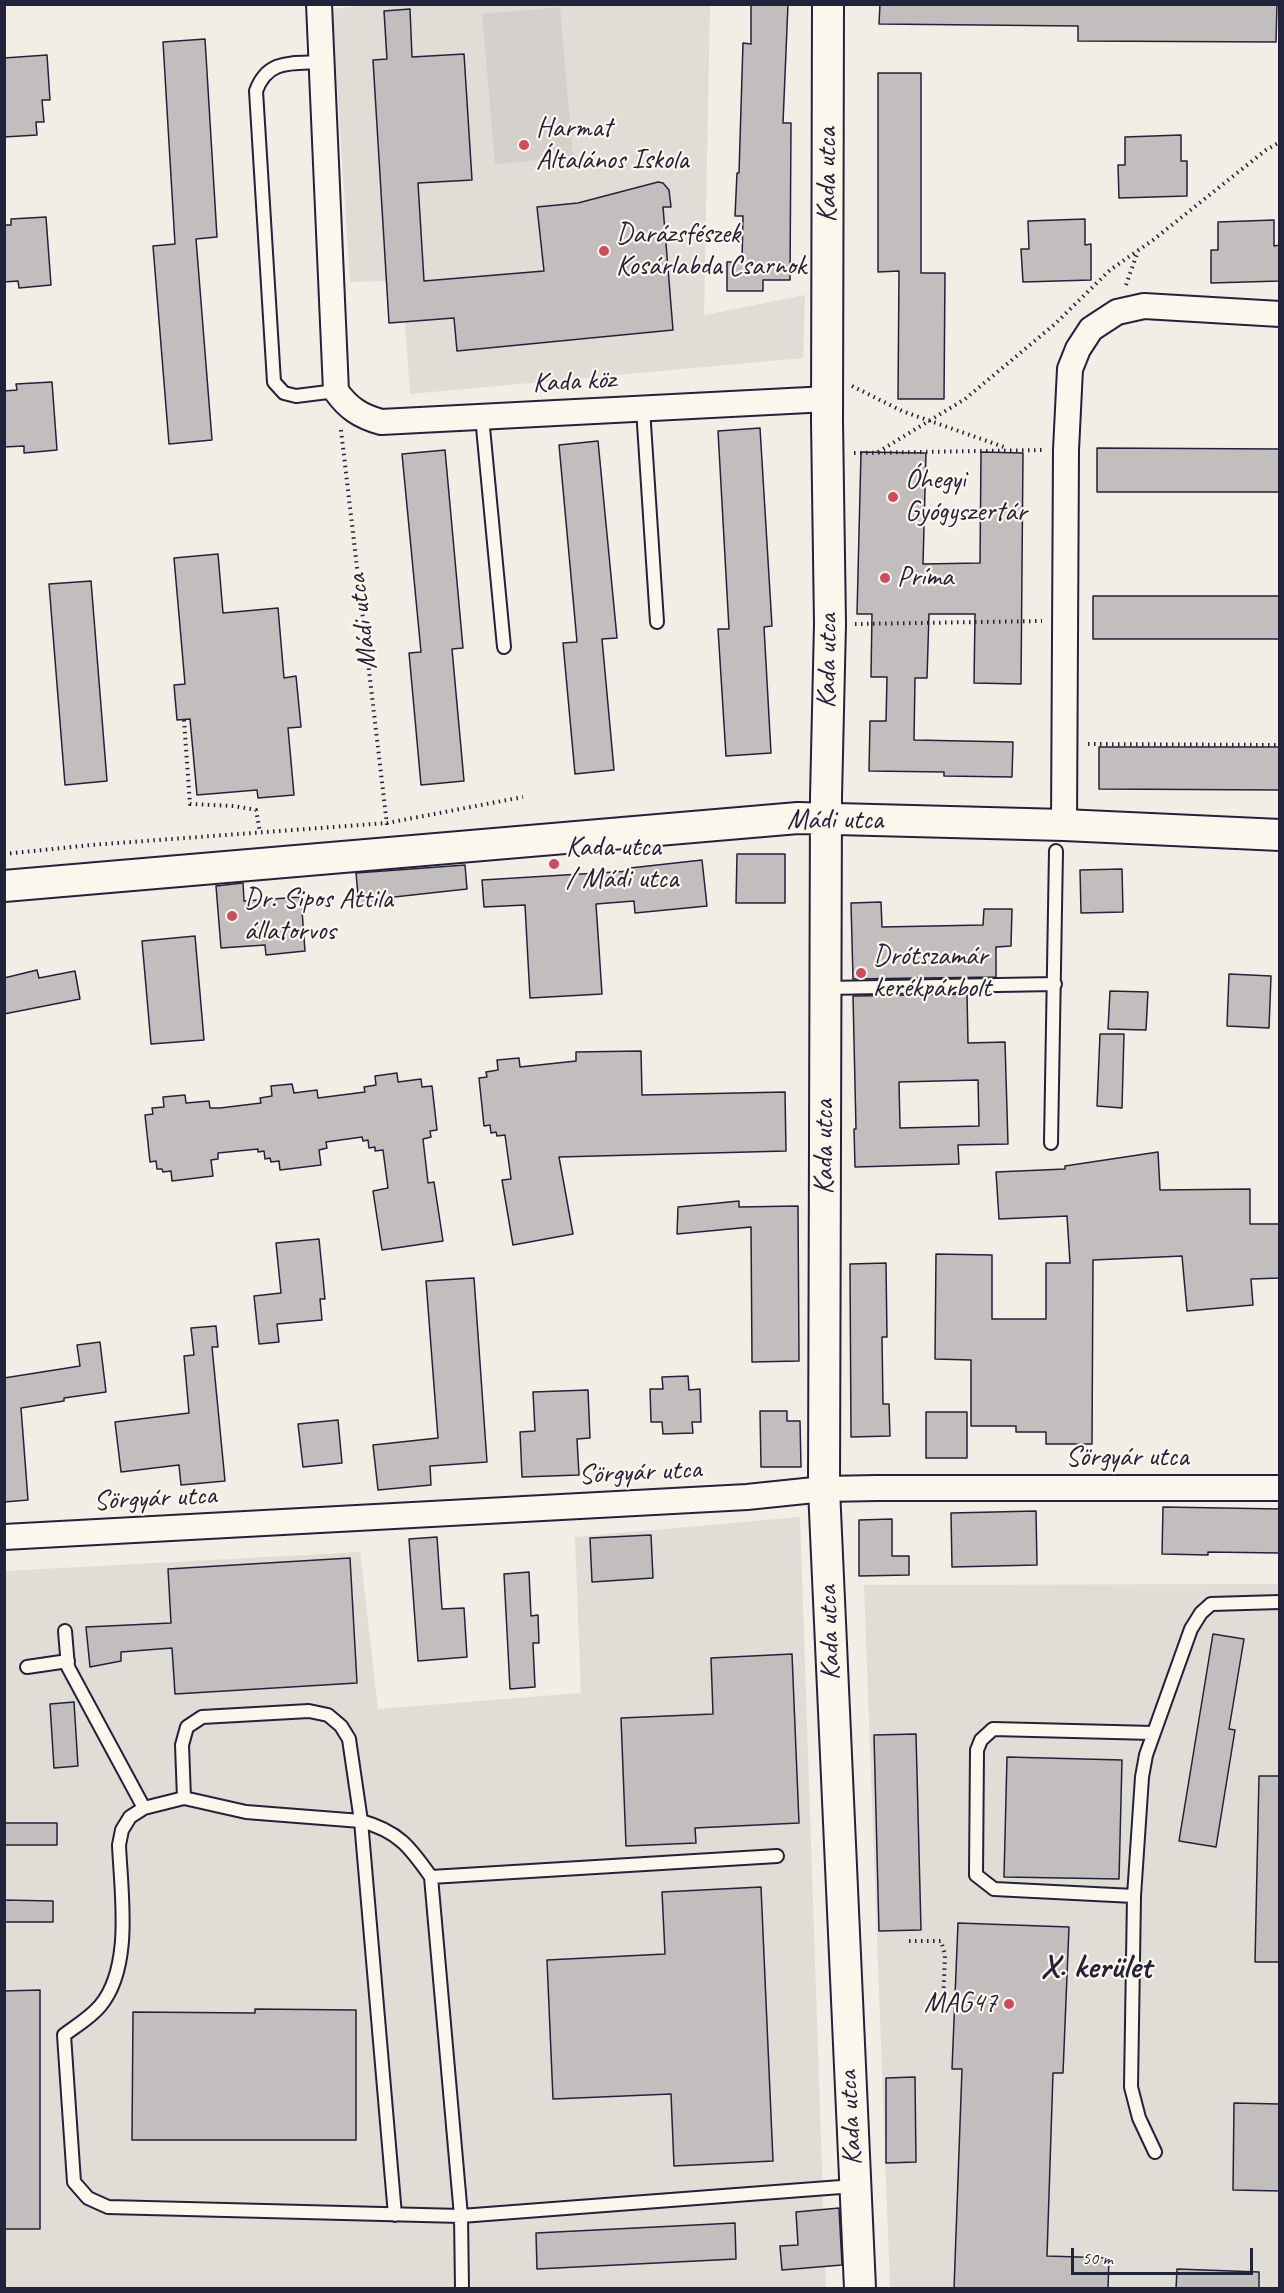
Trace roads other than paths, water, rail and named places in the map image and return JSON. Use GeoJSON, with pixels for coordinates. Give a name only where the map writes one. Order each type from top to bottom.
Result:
{"type":"FeatureCollection","features":[{"type":"Feature","properties":{"kind":"street"},"geometry":{"type":"LineString","coordinates":[[319,4],[336,391]]}},
{"type":"Feature","properties":{"kind":"street","name":"Kada utca"},"geometry":{"type":"LineString","coordinates":[[828,4],[830,624],[826,819],[824,1489],[860,2289]]}},
{"type":"Feature","properties":{"kind":"street"},"geometry":{"type":"LineString","coordinates":[[1060,838],[1065,744],[1066,450],[1070,369],[1078,349],[1091,329],[1117,312],[1144,306],[1280,314]]}},
{"type":"Feature","properties":{"kind":"street","name":"Kada köz"},"geometry":{"type":"LineString","coordinates":[[336,391],[345,405],[362,416],[381,422],[828,399]]}},
{"type":"Feature","properties":{"kind":"street","name":"Mádi utca"},"geometry":{"type":"LineString","coordinates":[[4,886],[798,818],[1060,838],[1280,835]]}},
{"type":"Feature","properties":{"kind":"street","name":"Sörgyár utca"},"geometry":{"type":"LineString","coordinates":[[4,1537],[747,1497],[824,1489],[1280,1488]]}},
{"type":"Feature","properties":{"kind":"lane"},"geometry":{"type":"LineString","coordinates":[[323,62],[282,64],[270,69],[261,79],[256,91],[274,382],[284,393],[296,396],[336,391]]}},
{"type":"Feature","properties":{"kind":"lane"},"geometry":{"type":"LineString","coordinates":[[643,409],[657,622]]}},
{"type":"Feature","properties":{"kind":"lane"},"geometry":{"type":"LineString","coordinates":[[482,417],[504,647]]}},
{"type":"Feature","properties":{"kind":"lane"},"geometry":{"type":"LineString","coordinates":[[1051,1143],[1060,838]]}},
{"type":"Feature","properties":{"kind":"lane"},"geometry":{"type":"LineString","coordinates":[[826,988],[1055,984]]}},
{"type":"Feature","properties":{"kind":"lane"},"geometry":{"type":"LineString","coordinates":[[1155,2152],[1139,2118],[1131,2087],[1134,1896],[1142,1777],[1146,1755],[1191,1629],[1201,1613],[1211,1604],[1280,1602]]}},
{"type":"Feature","properties":{"kind":"lane"},"geometry":{"type":"LineString","coordinates":[[65,1631],[68,1667],[144,1808]]}},
{"type":"Feature","properties":{"kind":"lane"},"geometry":{"type":"LineString","coordinates":[[27,1667],[68,1661]]}},
{"type":"Feature","properties":{"kind":"lane"},"geometry":{"type":"LineString","coordinates":[[184,1798],[182,1745],[187,1726],[202,1717],[309,1711],[328,1714],[341,1726],[349,1739],[361,1821],[396,2215]]}},
{"type":"Feature","properties":{"kind":"lane"},"geometry":{"type":"LineString","coordinates":[[1134,1896],[994,1889],[985,1884],[976,1875],[977,1749],[981,1740],[993,1729],[1153,1733]]}},
{"type":"Feature","properties":{"kind":"lane"},"geometry":{"type":"LineString","coordinates":[[462,2289],[461,2216],[431,1877],[413,1851],[382,1827],[361,1821],[246,1812],[184,1798],[144,1808],[130,1817],[122,1830],[119,1845],[123,1949],[112,1984],[100,2006],[64,2035],[74,2182],[88,2198],[108,2207],[461,2216],[855,2186]]}},
{"type":"Feature","properties":{"kind":"lane"},"geometry":{"type":"LineString","coordinates":[[431,1877],[777,1856]]}},
{"type":"Feature","properties":{"kind":"place","name":"Harmat Általános Iskola"},"geometry":{"type":"Point","coordinates":[524,145]}},
{"type":"Feature","properties":{"kind":"place","name":"Darázsfészek Kosárlabda Csarnok"},"geometry":{"type":"Point","coordinates":[604,251]}},
{"type":"Feature","properties":{"kind":"place","name":"Óhegyi Gyógyszertár"},"geometry":{"type":"Point","coordinates":[893,497]}},
{"type":"Feature","properties":{"kind":"place","name":"Príma"},"geometry":{"type":"Point","coordinates":[885,578]}},
{"type":"Feature","properties":{"kind":"place","name":"Kada utca / Mádi utca"},"geometry":{"type":"Point","coordinates":[554,864]}},
{"type":"Feature","properties":{"kind":"place","name":"Dr. Sipos Attila állatorvos"},"geometry":{"type":"Point","coordinates":[232,916]}},
{"type":"Feature","properties":{"kind":"place","name":"Drótszamár kerékpárbolt"},"geometry":{"type":"Point","coordinates":[861,973]}},
{"type":"Feature","properties":{"kind":"place","name":"MAG47"},"geometry":{"type":"Point","coordinates":[1009,2004]}},
{"type":"Feature","properties":{"kind":"district","name":"X. kerület"},"geometry":{"type":"Point","coordinates":[1096,1968]}}]}
